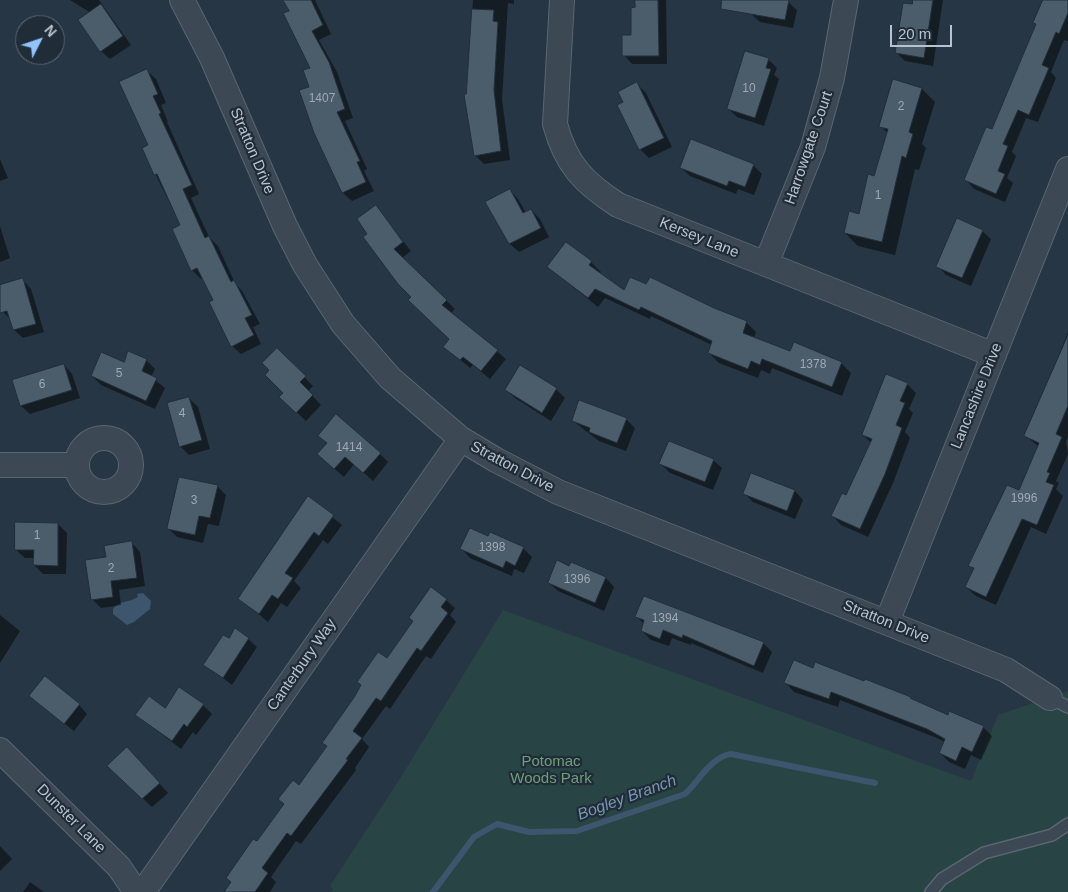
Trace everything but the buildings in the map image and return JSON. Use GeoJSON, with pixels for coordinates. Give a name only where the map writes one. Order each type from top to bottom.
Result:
{"type":"FeatureCollection","features":[{"type":"Feature","properties":{"kind":"street","name":"Stratton Drive"},"geometry":{"type":"LineString","coordinates":[[182,0],[212,58],[284,226],[326,299],[343,324],[390,378],[461,439],[496,460],[558,492],[1006,670],[1059,702]]}},
{"type":"Feature","properties":{"kind":"street","name":"Kersey Lane"},"geometry":{"type":"LineString","coordinates":[[562,0],[556,124],[560,142],[580,176],[593,188],[618,206],[994,355]]}},
{"type":"Feature","properties":{"kind":"street","name":"Harrowgate Court"},"geometry":{"type":"LineString","coordinates":[[766,264],[813,146],[832,78],[846,0]]}},
{"type":"Feature","properties":{"kind":"street","name":"Lancashire Drive"},"geometry":{"type":"LineString","coordinates":[[887,622],[1068,169]]}},
{"type":"Feature","properties":{"kind":"street","name":"Canterbury Way"},"geometry":{"type":"LineString","coordinates":[[142,892],[461,439]]}},
{"type":"Feature","properties":{"kind":"street"},"geometry":{"type":"LineString","coordinates":[[0,465],[76,466]]}},
{"type":"Feature","properties":{"kind":"street","name":"Dunster Lane"},"geometry":{"type":"LineString","coordinates":[[0,750],[118,867],[136,892]]}},
{"type":"Feature","properties":{"kind":"lane"},"geometry":{"type":"LineString","coordinates":[[931,892],[942,879],[984,853],[1052,835],[1068,824]]}},
{"type":"Feature","properties":{"kind":"green space","name":"Potomac Woods Park"},"geometry":{"type":"Polygon","coordinates":[[[503,610],[971,781],[998,715],[1068,691],[1068,892],[331,892],[333,889],[330,886],[401,777],[503,610]]]}},
{"type":"Feature","properties":{"kind":"water"},"geometry":{"type":"Polygon","coordinates":[[[143,593],[151,601],[150,609],[134,622],[127,625],[113,614],[115,606],[135,599],[138,597],[137,594],[143,593]]]}},
{"type":"Feature","properties":{"kind":"waterway","name":"Bogley Branch"},"geometry":{"type":"LineString","coordinates":[[433,892],[474,837],[497,824],[529,832],[577,831],[685,794],[712,764],[718,759],[731,754],[875,783]]}}]}
